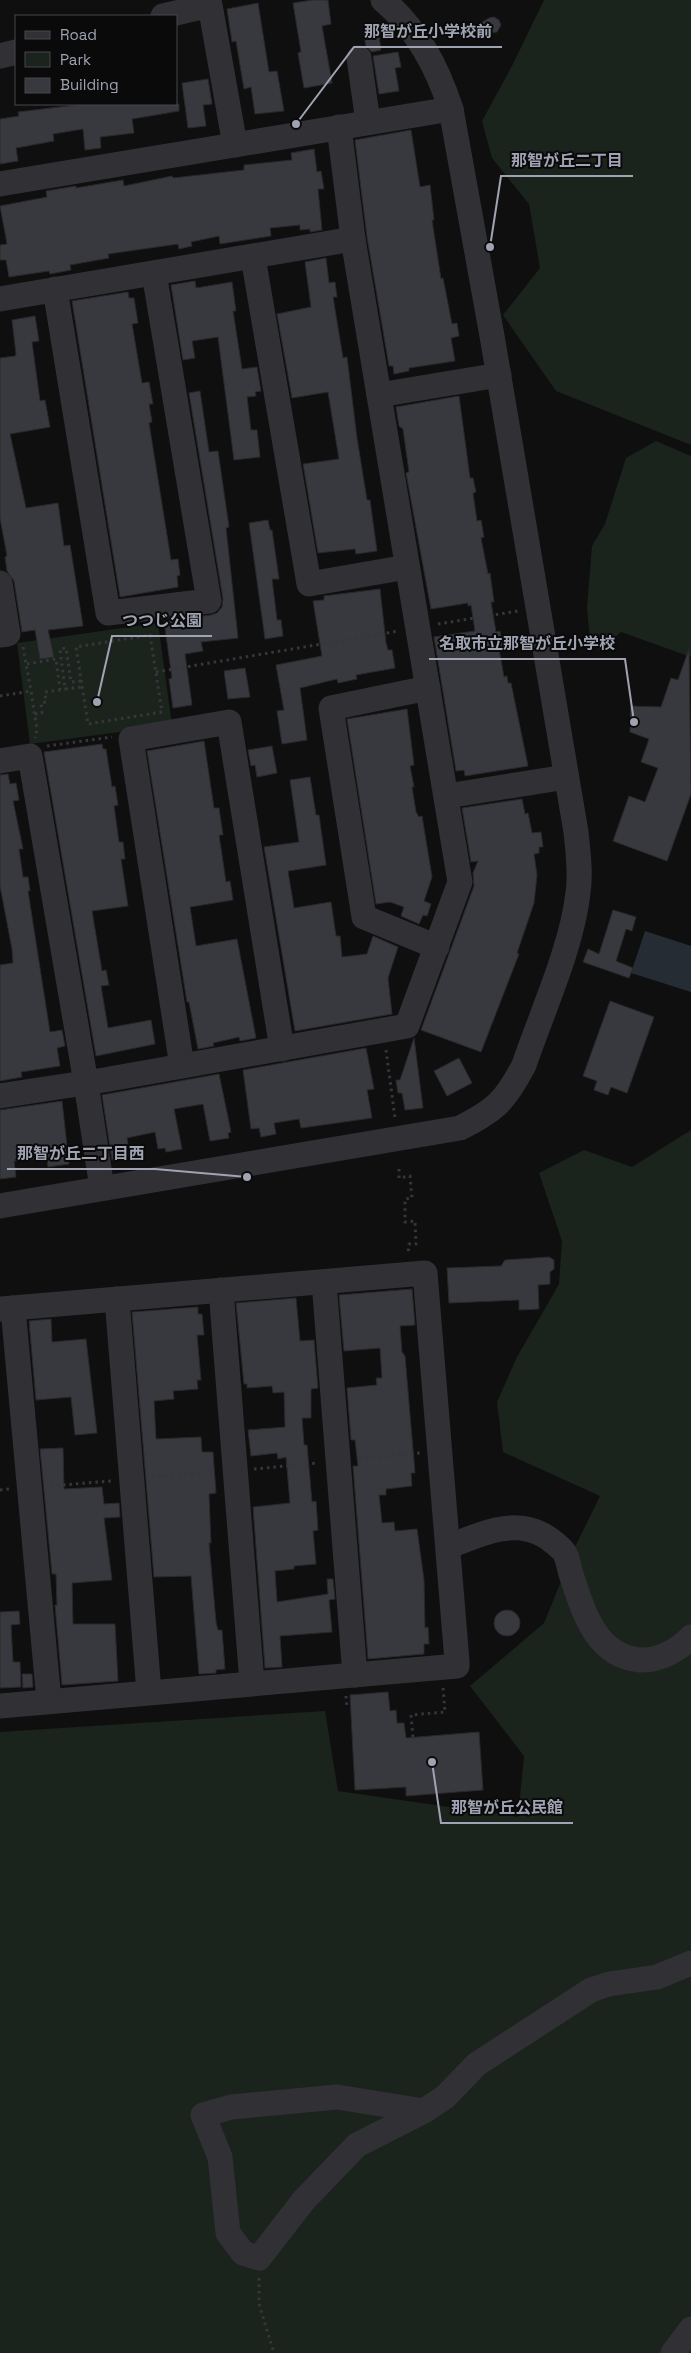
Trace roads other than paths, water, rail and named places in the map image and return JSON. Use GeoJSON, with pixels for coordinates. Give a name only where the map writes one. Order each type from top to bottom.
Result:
{"type":"FeatureCollection","features":[{"type":"Feature","properties":{"kind":"street"},"geometry":{"type":"LineString","coordinates":[[0,1206],[452,1130],[476,1120],[496,1108],[507,1095],[524,1064],[575,913],[579,862],[576,832],[499,376],[451,109],[441,79],[425,48],[410,27],[383,0]]}},
{"type":"Feature","properties":{"kind":"street"},"geometry":{"type":"LineString","coordinates":[[167,15],[210,5],[235,145]]}},
{"type":"Feature","properties":{"kind":"street"},"geometry":{"type":"LineString","coordinates":[[0,56],[15,52]]}},
{"type":"Feature","properties":{"kind":"street"},"geometry":{"type":"LineString","coordinates":[[359,58],[368,122]]}},
{"type":"Feature","properties":{"kind":"street"},"geometry":{"type":"LineString","coordinates":[[0,184],[451,109]]}},
{"type":"Feature","properties":{"kind":"street"},"geometry":{"type":"LineString","coordinates":[[0,1096],[86,1083],[407,1026],[460,882],[353,239],[339,127]]}},
{"type":"Feature","properties":{"kind":"street"},"geometry":{"type":"LineString","coordinates":[[0,299],[353,239]]}},
{"type":"Feature","properties":{"kind":"street"},"geometry":{"type":"LineString","coordinates":[[253,257],[309,584],[407,567]]}},
{"type":"Feature","properties":{"kind":"street"},"geometry":{"type":"LineString","coordinates":[[55,289],[108,613],[209,601],[154,273]]}},
{"type":"Feature","properties":{"kind":"street"},"geometry":{"type":"LineString","coordinates":[[379,395],[499,376]]}},
{"type":"Feature","properties":{"kind":"street"},"geometry":{"type":"LineString","coordinates":[[0,583],[4,635]]}},
{"type":"Feature","properties":{"kind":"street"},"geometry":{"type":"LineString","coordinates":[[428,688],[331,708],[364,916],[437,947]]}},
{"type":"Feature","properties":{"kind":"street"},"geometry":{"type":"LineString","coordinates":[[182,1066],[131,739],[229,722],[282,1049]]}},
{"type":"Feature","properties":{"kind":"street"},"geometry":{"type":"LineString","coordinates":[[0,761],[30,756],[102,1188]]}},
{"type":"Feature","properties":{"kind":"street"},"geometry":{"type":"LineString","coordinates":[[447,796],[566,777]]}},
{"type":"Feature","properties":{"kind":"street"},"geometry":{"type":"LineString","coordinates":[[0,1706],[457,1666],[425,1273],[7,1309],[49,1701]]}},
{"type":"Feature","properties":{"kind":"street"},"geometry":{"type":"LineString","coordinates":[[324,1282],[355,1675]]}},
{"type":"Feature","properties":{"kind":"street"},"geometry":{"type":"LineString","coordinates":[[221,1290],[252,1684]]}},
{"type":"Feature","properties":{"kind":"street"},"geometry":{"type":"LineString","coordinates":[[116,1299],[150,1692]]}},
{"type":"Feature","properties":{"kind":"street"},"geometry":{"type":"LineString","coordinates":[[448,1547],[490,1530],[517,1528],[543,1535],[564,1552],[586,1618],[596,1635],[614,1650],[631,1659],[647,1660],[682,1647],[691,1637]]}},
{"type":"Feature","properties":{"kind":"street"},"geometry":{"type":"LineString","coordinates":[[424,2111],[336,2097],[231,2107],[203,2115],[220,2157],[228,2233],[243,2253],[259,2258],[304,2200],[357,2145],[424,2111],[445,2096],[477,2064],[591,1990],[609,1984],[657,1977],[691,1963]]}},
{"type":"Feature","properties":{"kind":"street"},"geometry":{"type":"LineString","coordinates":[[673,2353],[691,2329]]}},
{"type":"Feature","properties":{"kind":"place","name":"那智が丘小学校前"},"geometry":{"type":"Point","coordinates":[296,124]}},
{"type":"Feature","properties":{"kind":"place","name":"那智が丘二丁目"},"geometry":{"type":"Point","coordinates":[490,247]}},
{"type":"Feature","properties":{"kind":"place","name":"つつじ公園"},"geometry":{"type":"Point","coordinates":[97,702]}},
{"type":"Feature","properties":{"kind":"place","name":"名取市立那智が丘小学校"},"geometry":{"type":"Point","coordinates":[634,722]}},
{"type":"Feature","properties":{"kind":"place","name":"那智が丘二丁目西"},"geometry":{"type":"Point","coordinates":[247,1177]}},
{"type":"Feature","properties":{"kind":"place","name":"那智が丘公民館"},"geometry":{"type":"Point","coordinates":[432,1762]}}]}
